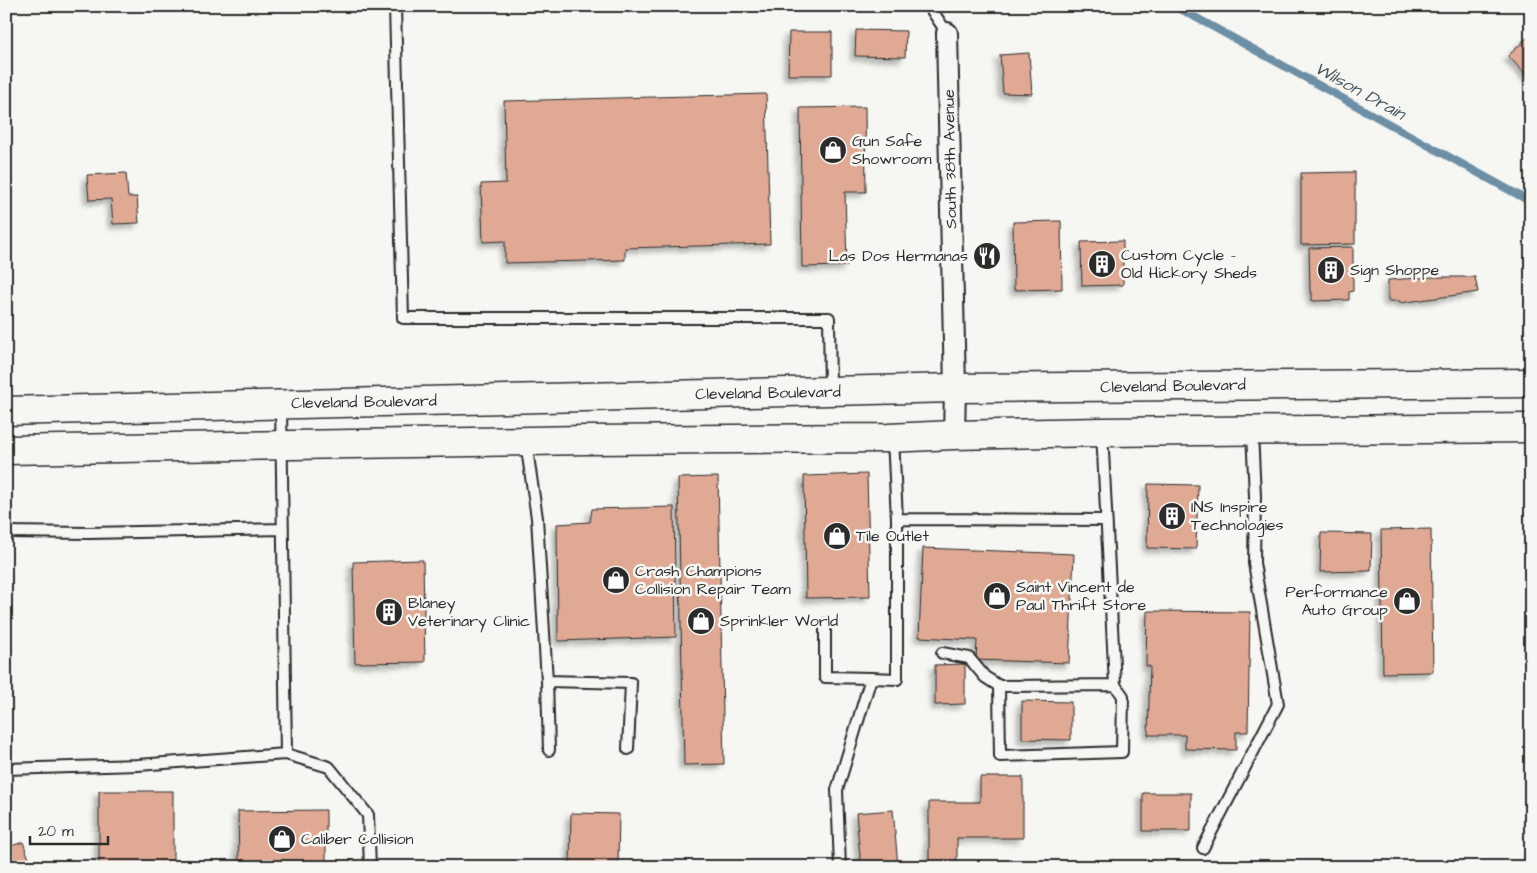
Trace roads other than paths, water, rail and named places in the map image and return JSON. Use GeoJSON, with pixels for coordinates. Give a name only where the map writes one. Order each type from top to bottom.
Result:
{"type":"FeatureCollection","features":[{"type":"Feature","properties":{"kind":"main road","name":"Cleveland Boulevard"},"geometry":{"type":"LineString","coordinates":[[6,411],[955,388],[1531,383]]}},
{"type":"Feature","properties":{"kind":"main road"},"geometry":{"type":"LineString","coordinates":[[6,450],[893,438],[1102,432],[1531,428]]}},
{"type":"Feature","properties":{"kind":"street","name":"South 38th Avenue"},"geometry":{"type":"LineString","coordinates":[[947,34],[955,388],[954,435]]}},
{"type":"Feature","properties":{"kind":"lane"},"geometry":{"type":"LineString","coordinates":[[395,6],[402,318],[829,318],[830,392]]}},
{"type":"Feature","properties":{"kind":"lane"},"geometry":{"type":"LineString","coordinates":[[929,6],[947,34]]}},
{"type":"Feature","properties":{"kind":"lane"},"geometry":{"type":"LineString","coordinates":[[281,404],[286,754]]}},
{"type":"Feature","properties":{"kind":"lane"},"geometry":{"type":"LineString","coordinates":[[1203,848],[1278,704],[1254,563],[1255,496],[1252,430]]}},
{"type":"Feature","properties":{"kind":"lane"},"geometry":{"type":"LineString","coordinates":[[999,686],[1000,756],[1122,752],[1123,696],[1115,685],[1102,432]]}},
{"type":"Feature","properties":{"kind":"lane"},"geometry":{"type":"LineString","coordinates":[[826,624],[825,677],[897,679],[897,519],[893,438]]}},
{"type":"Feature","properties":{"kind":"lane"},"geometry":{"type":"LineString","coordinates":[[525,442],[537,518],[547,681],[549,750]]}},
{"type":"Feature","properties":{"kind":"lane"},"geometry":{"type":"LineString","coordinates":[[897,519],[1106,520]]}},
{"type":"Feature","properties":{"kind":"lane"},"geometry":{"type":"LineString","coordinates":[[6,532],[283,528]]}},
{"type":"Feature","properties":{"kind":"lane"},"geometry":{"type":"LineString","coordinates":[[942,653],[969,658],[984,677],[999,686],[1115,685]]}},
{"type":"Feature","properties":{"kind":"lane"},"geometry":{"type":"LineString","coordinates":[[840,867],[837,790],[871,678]]}},
{"type":"Feature","properties":{"kind":"lane"},"geometry":{"type":"LineString","coordinates":[[547,681],[631,683],[628,748]]}},
{"type":"Feature","properties":{"kind":"lane"},"geometry":{"type":"LineString","coordinates":[[6,769],[138,765],[286,754],[328,768],[368,815],[370,867]]}},
{"type":"Feature","properties":{"kind":"waterway","name":"Wilson Drain"},"geometry":{"type":"LineString","coordinates":[[1175,6],[1531,202]]}},
{"type":"Feature","properties":{"kind":"place","name":"Gun Safe Showroom"},"geometry":{"type":"Point","coordinates":[833,150]}},
{"type":"Feature","properties":{"kind":"place","name":"Las Dos Hermanas"},"geometry":{"type":"Point","coordinates":[987,256]}},
{"type":"Feature","properties":{"kind":"place","name":"Custom Cycle - Old Hickory Sheds"},"geometry":{"type":"Point","coordinates":[1102,264]}},
{"type":"Feature","properties":{"kind":"place","name":"Sign Shoppe"},"geometry":{"type":"Point","coordinates":[1331,270]}},
{"type":"Feature","properties":{"kind":"place","name":"INS Inspire Technologies"},"geometry":{"type":"Point","coordinates":[1172,516]}},
{"type":"Feature","properties":{"kind":"place","name":"Tile Outlet"},"geometry":{"type":"Point","coordinates":[837,536]}},
{"type":"Feature","properties":{"kind":"place","name":"Crash Champions Collision Repair Team"},"geometry":{"type":"Point","coordinates":[616,580]}},
{"type":"Feature","properties":{"kind":"place","name":"Saint Vincent de Paul Thrift Store"},"geometry":{"type":"Point","coordinates":[997,596]}},
{"type":"Feature","properties":{"kind":"place","name":"Performance Auto Group"},"geometry":{"type":"Point","coordinates":[1407,601]}},
{"type":"Feature","properties":{"kind":"place","name":"Blaney Veterinary Clinic"},"geometry":{"type":"Point","coordinates":[389,612]}},
{"type":"Feature","properties":{"kind":"place","name":"Sprinkler World"},"geometry":{"type":"Point","coordinates":[701,621]}},
{"type":"Feature","properties":{"kind":"place","name":"Caliber Collision"},"geometry":{"type":"Point","coordinates":[282,839]}}]}
